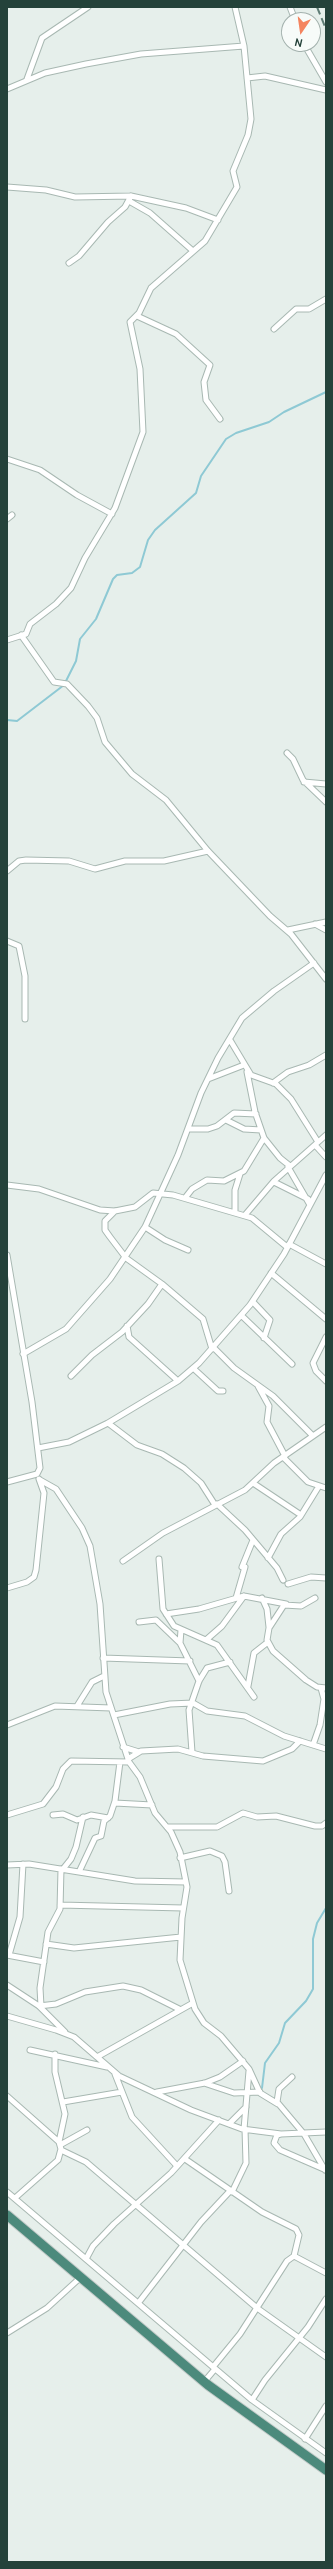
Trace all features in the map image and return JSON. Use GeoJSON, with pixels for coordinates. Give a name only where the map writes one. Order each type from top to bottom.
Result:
{"type":"FeatureCollection","features":[{"type":"Feature","properties":{"kind":"highway"},"geometry":{"type":"LineString","coordinates":[[8,2218],[81,2277],[204,2382],[326,2470]]}},
{"type":"Feature","properties":{"kind":"street"},"geometry":{"type":"LineString","coordinates":[[27,79],[42,38],[88,7]]}},
{"type":"Feature","properties":{"kind":"street"},"geometry":{"type":"LineString","coordinates":[[7,640],[26,634],[30,624],[56,604],[71,588],[85,558],[112,514],[142,432],[140,369],[130,324],[137,316],[151,288],[205,240],[237,187],[233,171],[249,132],[251,119],[244,46],[235,7]]}},
{"type":"Feature","properties":{"kind":"street"},"geometry":{"type":"LineString","coordinates":[[7,89],[27,79],[86,64],[141,54],[244,46]]}},
{"type":"Feature","properties":{"kind":"street"},"geometry":{"type":"LineString","coordinates":[[309,52],[326,82]]}},
{"type":"Feature","properties":{"kind":"street"},"geometry":{"type":"LineString","coordinates":[[247,78],[265,76],[326,90]]}},
{"type":"Feature","properties":{"kind":"street"},"geometry":{"type":"LineString","coordinates":[[7,188],[46,190],[75,196],[130,198],[186,208],[218,220]]}},
{"type":"Feature","properties":{"kind":"street"},"geometry":{"type":"LineString","coordinates":[[130,198],[145,209],[193,251]]}},
{"type":"Feature","properties":{"kind":"street"},"geometry":{"type":"LineString","coordinates":[[69,263],[79,256],[130,198]]}},
{"type":"Feature","properties":{"kind":"street"},"geometry":{"type":"LineString","coordinates":[[274,329],[296,309],[309,309],[326,300]]}},
{"type":"Feature","properties":{"kind":"street"},"geometry":{"type":"LineString","coordinates":[[137,316],[176,334],[210,365],[204,382],[206,400],[220,419]]}},
{"type":"Feature","properties":{"kind":"street"},"geometry":{"type":"LineString","coordinates":[[7,459],[40,470],[77,495],[112,514]]}},
{"type":"Feature","properties":{"kind":"street"},"geometry":{"type":"LineString","coordinates":[[7,519],[12,516]]}},
{"type":"Feature","properties":{"kind":"street"},"geometry":{"type":"LineString","coordinates":[[20,635],[54,682],[66,684],[88,706],[97,718],[105,742],[132,774],[166,800],[208,851],[270,916],[288,930],[326,979]]}},
{"type":"Feature","properties":{"kind":"street"},"geometry":{"type":"LineString","coordinates":[[287,753],[293,760],[304,782],[326,801]]}},
{"type":"Feature","properties":{"kind":"street"},"geometry":{"type":"LineString","coordinates":[[304,782],[326,784]]}},
{"type":"Feature","properties":{"kind":"street"},"geometry":{"type":"LineString","coordinates":[[7,871],[19,861],[26,860],[69,862],[94,869],[125,861],[164,862],[208,851]]}},
{"type":"Feature","properties":{"kind":"street"},"geometry":{"type":"LineString","coordinates":[[288,930],[326,922]]}},
{"type":"Feature","properties":{"kind":"street"},"geometry":{"type":"LineString","coordinates":[[315,924],[326,930]]}},
{"type":"Feature","properties":{"kind":"street"},"geometry":{"type":"LineString","coordinates":[[7,941],[19,946],[25,976],[25,1019]]}},
{"type":"Feature","properties":{"kind":"street"},"geometry":{"type":"LineString","coordinates":[[23,1354],[66,1329],[96,1297],[126,1258],[145,1227],[218,1058],[242,1018],[274,991],[314,963]]}},
{"type":"Feature","properties":{"kind":"street"},"geometry":{"type":"LineString","coordinates":[[230,1040],[245,1068],[251,1075],[273,1083],[291,1098],[316,1144],[326,1157]]}},
{"type":"Feature","properties":{"kind":"street"},"geometry":{"type":"LineString","coordinates":[[273,1083],[288,1072],[310,1065],[326,1054]]}},
{"type":"Feature","properties":{"kind":"street"},"geometry":{"type":"LineString","coordinates":[[208,1079],[245,1068]]}},
{"type":"Feature","properties":{"kind":"street"},"geometry":{"type":"LineString","coordinates":[[245,1068],[256,1114],[264,1138],[280,1158],[289,1166],[310,1205]]}},
{"type":"Feature","properties":{"kind":"street"},"geometry":{"type":"LineString","coordinates":[[188,1129],[208,1129],[240,1112],[256,1114]]}},
{"type":"Feature","properties":{"kind":"street"},"geometry":{"type":"LineString","coordinates":[[226,1120],[244,1129],[261,1130]]}},
{"type":"Feature","properties":{"kind":"street"},"geometry":{"type":"LineString","coordinates":[[245,1215],[289,1166],[326,1135]]}},
{"type":"Feature","properties":{"kind":"street"},"geometry":{"type":"LineString","coordinates":[[185,1198],[192,1189],[207,1180],[224,1181],[240,1174],[252,1161],[264,1138]]}},
{"type":"Feature","properties":{"kind":"street"},"geometry":{"type":"LineString","coordinates":[[235,1212],[235,1190],[240,1174]]}},
{"type":"Feature","properties":{"kind":"street"},"geometry":{"type":"LineString","coordinates":[[38,1448],[69,1442],[108,1423],[178,1381],[193,1368],[213,1348],[253,1302],[288,1246],[326,1175]]}},
{"type":"Feature","properties":{"kind":"street"},"geometry":{"type":"LineString","coordinates":[[274,1182],[308,1199]]}},
{"type":"Feature","properties":{"kind":"street"},"geometry":{"type":"LineString","coordinates":[[7,1185],[28,1186],[87,1206],[115,1211],[135,1207],[153,1193],[160,1192],[185,1198],[245,1215],[261,1224],[288,1246],[326,1263]]}},
{"type":"Feature","properties":{"kind":"street"},"geometry":{"type":"LineString","coordinates":[[115,1211],[106,1217],[104,1225],[110,1237],[126,1258],[162,1284],[203,1318],[213,1348],[234,1368],[273,1396],[313,1436]]}},
{"type":"Feature","properties":{"kind":"street"},"geometry":{"type":"LineString","coordinates":[[145,1227],[165,1240],[188,1250]]}},
{"type":"Feature","properties":{"kind":"street"},"geometry":{"type":"LineString","coordinates":[[7,1255],[32,1402],[40,1468],[36,1474],[7,1482]]}},
{"type":"Feature","properties":{"kind":"street"},"geometry":{"type":"LineString","coordinates":[[271,1273],[326,1319]]}},
{"type":"Feature","properties":{"kind":"street"},"geometry":{"type":"LineString","coordinates":[[71,1376],[127,1326],[148,1304],[162,1284]]}},
{"type":"Feature","properties":{"kind":"street"},"geometry":{"type":"LineString","coordinates":[[253,1302],[270,1320],[264,1338]]}},
{"type":"Feature","properties":{"kind":"street"},"geometry":{"type":"LineString","coordinates":[[242,1316],[292,1364]]}},
{"type":"Feature","properties":{"kind":"street"},"geometry":{"type":"LineString","coordinates":[[127,1326],[129,1337],[178,1381]]}},
{"type":"Feature","properties":{"kind":"street"},"geometry":{"type":"LineString","coordinates":[[326,1338],[313,1363],[316,1371],[326,1381]]}},
{"type":"Feature","properties":{"kind":"street"},"geometry":{"type":"LineString","coordinates":[[193,1368],[218,1391],[223,1392]]}},
{"type":"Feature","properties":{"kind":"street"},"geometry":{"type":"LineString","coordinates":[[256,1383],[269,1406],[267,1422],[284,1456],[305,1479],[326,1488]]}},
{"type":"Feature","properties":{"kind":"street"},"geometry":{"type":"LineString","coordinates":[[108,1423],[137,1445],[162,1454],[184,1468],[201,1483],[216,1505],[237,1522],[277,1568],[283,1580]]}},
{"type":"Feature","properties":{"kind":"street"},"geometry":{"type":"LineString","coordinates":[[123,1561],[163,1533],[245,1490],[284,1456],[313,1436],[325,1430]]}},
{"type":"Feature","properties":{"kind":"street"},"geometry":{"type":"LineString","coordinates":[[7,1588],[28,1582],[34,1577],[36,1570],[44,1493],[40,1480],[36,1474]]}},
{"type":"Feature","properties":{"kind":"street"},"geometry":{"type":"LineString","coordinates":[[40,1480],[56,1489],[82,1528],[90,1546],[100,1604],[104,1676],[111,1708],[129,1761],[140,1777],[155,1813],[167,1827],[178,1847],[186,1882],[180,1960],[193,2003],[204,2023],[221,2036],[243,2061],[249,2069],[260,2092],[271,2101],[278,2104],[304,2134],[325,2170]]}},
{"type":"Feature","properties":{"kind":"street"},"geometry":{"type":"LineString","coordinates":[[253,1483],[301,1514]]}},
{"type":"Feature","properties":{"kind":"street"},"geometry":{"type":"LineString","coordinates":[[268,1558],[281,1534],[301,1514],[319,1486]]}},
{"type":"Feature","properties":{"kind":"street"},"geometry":{"type":"LineString","coordinates":[[236,1598],[243,1567],[253,1540]]}},
{"type":"Feature","properties":{"kind":"street"},"geometry":{"type":"LineString","coordinates":[[159,1559],[163,1609],[174,1626],[216,1645],[248,1686],[254,1697]]}},
{"type":"Feature","properties":{"kind":"street"},"geometry":{"type":"LineString","coordinates":[[288,1584],[311,1577],[326,1578]]}},
{"type":"Feature","properties":{"kind":"street"},"geometry":{"type":"LineString","coordinates":[[166,1614],[199,1609],[244,1596],[301,1606],[315,1598]]}},
{"type":"Feature","properties":{"kind":"street"},"geometry":{"type":"LineString","coordinates":[[206,1640],[222,1626],[244,1596]]}},
{"type":"Feature","properties":{"kind":"street"},"geometry":{"type":"LineString","coordinates":[[262,1598],[267,1609],[269,1628],[268,1642],[273,1652],[306,1680],[324,1688],[320,1725],[313,1745]]}},
{"type":"Feature","properties":{"kind":"street"},"geometry":{"type":"LineString","coordinates":[[269,1628],[286,1604]]}},
{"type":"Feature","properties":{"kind":"street"},"geometry":{"type":"LineString","coordinates":[[139,1622],[156,1620],[180,1642],[198,1681]]}},
{"type":"Feature","properties":{"kind":"street"},"geometry":{"type":"LineString","coordinates":[[180,1642],[181,1630]]}},
{"type":"Feature","properties":{"kind":"street"},"geometry":{"type":"LineString","coordinates":[[248,1686],[254,1653],[268,1642]]}},
{"type":"Feature","properties":{"kind":"street"},"geometry":{"type":"LineString","coordinates":[[103,1658],[190,1661]]}},
{"type":"Feature","properties":{"kind":"street"},"geometry":{"type":"LineString","coordinates":[[192,1752],[189,1717],[190,1703],[198,1681],[207,1668],[230,1662]]}},
{"type":"Feature","properties":{"kind":"street"},"geometry":{"type":"LineString","coordinates":[[77,1706],[92,1682],[104,1676]]}},
{"type":"Feature","properties":{"kind":"street"},"geometry":{"type":"LineString","coordinates":[[114,1715],[170,1704],[190,1703],[207,1711],[245,1716],[274,1731],[326,1749]]}},
{"type":"Feature","properties":{"kind":"street"},"geometry":{"type":"LineString","coordinates":[[7,1725],[47,1708],[77,1706],[111,1708]]}},
{"type":"Feature","properties":{"kind":"street"},"geometry":{"type":"LineString","coordinates":[[123,1746],[139,1752],[178,1749],[209,1756],[263,1761],[292,1749],[300,1741]]}},
{"type":"Feature","properties":{"kind":"street"},"geometry":{"type":"LineString","coordinates":[[7,1815],[43,1804],[56,1787],[63,1769],[71,1762],[129,1761],[139,1752]]}},
{"type":"Feature","properties":{"kind":"street"},"geometry":{"type":"LineString","coordinates":[[79,1872],[95,1838],[101,1836],[104,1821],[108,1818],[115,1802],[120,1762]]}},
{"type":"Feature","properties":{"kind":"street"},"geometry":{"type":"LineString","coordinates":[[115,1802],[152,1805]]}},
{"type":"Feature","properties":{"kind":"street"},"geometry":{"type":"LineString","coordinates":[[167,1827],[218,1827],[243,1813],[257,1817],[276,1816],[315,1826],[322,1826],[326,1824]]}},
{"type":"Feature","properties":{"kind":"street"},"geometry":{"type":"LineString","coordinates":[[53,1815],[63,1814],[77,1820],[91,1815],[108,1818]]}},
{"type":"Feature","properties":{"kind":"street"},"geometry":{"type":"LineString","coordinates":[[40,2006],[49,1928],[59,1915],[62,1869],[74,1853],[83,1817]]}},
{"type":"Feature","properties":{"kind":"street"},"geometry":{"type":"LineString","coordinates":[[180,1858],[210,1851],[222,1856],[225,1862],[229,1891]]}},
{"type":"Feature","properties":{"kind":"street"},"geometry":{"type":"LineString","coordinates":[[23,1864],[20,1918],[8,1955],[44,1962]]}},
{"type":"Feature","properties":{"kind":"street"},"geometry":{"type":"LineString","coordinates":[[7,1865],[23,1864],[135,1881],[186,1882]]}},
{"type":"Feature","properties":{"kind":"street"},"geometry":{"type":"LineString","coordinates":[[60,1905],[183,1908]]}},
{"type":"Feature","properties":{"kind":"street"},"geometry":{"type":"LineString","coordinates":[[46,1944],[74,1948],[181,1937]]}},
{"type":"Feature","properties":{"kind":"street"},"geometry":{"type":"LineString","coordinates":[[7,1985],[40,2006],[66,2034]]}},
{"type":"Feature","properties":{"kind":"street"},"geometry":{"type":"LineString","coordinates":[[40,2006],[61,2002],[85,1992],[123,1986],[141,1990],[179,2009]]}},
{"type":"Feature","properties":{"kind":"street"},"geometry":{"type":"LineString","coordinates":[[97,2056],[179,2009],[193,2003]]}},
{"type":"Feature","properties":{"kind":"street"},"geometry":{"type":"LineString","coordinates":[[7,2016],[74,2037],[115,2073],[229,2124],[244,2129],[280,2134],[326,2132]]}},
{"type":"Feature","properties":{"kind":"street"},"geometry":{"type":"LineString","coordinates":[[30,2050],[55,2054],[108,2067]]}},
{"type":"Feature","properties":{"kind":"street"},"geometry":{"type":"LineString","coordinates":[[15,2198],[58,2160],[65,2114],[55,2072],[55,2054]]}},
{"type":"Feature","properties":{"kind":"street"},"geometry":{"type":"LineString","coordinates":[[157,2092],[204,2083],[220,2077],[243,2061]]}},
{"type":"Feature","properties":{"kind":"street"},"geometry":{"type":"LineString","coordinates":[[139,2302],[201,2222],[231,2192],[246,2163],[244,2129],[249,2092],[249,2069]]}},
{"type":"Feature","properties":{"kind":"street"},"geometry":{"type":"LineString","coordinates":[[115,2073],[132,2117],[177,2166]]}},
{"type":"Feature","properties":{"kind":"street"},"geometry":{"type":"LineString","coordinates":[[278,2104],[276,2096],[279,2089],[292,2077]]}},
{"type":"Feature","properties":{"kind":"street"},"geometry":{"type":"LineString","coordinates":[[204,2083],[234,2092],[260,2092]]}},
{"type":"Feature","properties":{"kind":"street"},"geometry":{"type":"LineString","coordinates":[[63,2102],[122,2092]]}},
{"type":"Feature","properties":{"kind":"street"},"geometry":{"type":"LineString","coordinates":[[7,2096],[60,2146],[86,2162],[134,2205],[256,2308],[326,2357]]}},
{"type":"Feature","properties":{"kind":"street"},"geometry":{"type":"LineString","coordinates":[[229,2124],[246,2107]]}},
{"type":"Feature","properties":{"kind":"street"},"geometry":{"type":"LineString","coordinates":[[86,2259],[93,2246],[134,2205],[185,2159],[219,2120]]}},
{"type":"Feature","properties":{"kind":"street"},"geometry":{"type":"LineString","coordinates":[[60,2146],[87,2130]]}},
{"type":"Feature","properties":{"kind":"street"},"geometry":{"type":"LineString","coordinates":[[280,2134],[277,2135],[274,2143],[280,2150],[325,2170]]}},
{"type":"Feature","properties":{"kind":"street"},"geometry":{"type":"LineString","coordinates":[[185,2159],[262,2212],[296,2229],[299,2235],[294,2256],[287,2261],[240,2334],[204,2382]]}},
{"type":"Feature","properties":{"kind":"street"},"geometry":{"type":"LineString","coordinates":[[7,2192],[139,2302],[252,2400],[305,2439],[326,2452]]}},
{"type":"Feature","properties":{"kind":"street"},"geometry":{"type":"LineString","coordinates":[[294,2256],[326,2273]]}},
{"type":"Feature","properties":{"kind":"street"},"geometry":{"type":"LineString","coordinates":[[7,2333],[47,2308],[81,2277]]}},
{"type":"Feature","properties":{"kind":"street"},"geometry":{"type":"LineString","coordinates":[[252,2400],[265,2380],[299,2338],[326,2299]]}},
{"type":"Feature","properties":{"kind":"street"},"geometry":{"type":"LineString","coordinates":[[305,2439],[326,2406]]}},
{"type":"Feature","properties":{"kind":"waterway"},"geometry":{"type":"LineString","coordinates":[[7,720],[17,721],[64,685],[76,661],[80,639],[96,619],[113,579],[117,575],[132,573],[140,567],[148,540],[155,530],[196,493],[201,476],[226,439],[236,433],[269,422],[284,412],[326,392]]}},
{"type":"Feature","properties":{"kind":"waterway"},"geometry":{"type":"LineString","coordinates":[[262,2088],[265,2063],[279,2043],[285,2023],[306,2001],[313,1989],[313,1939],[317,1923],[326,1908]]}},
{"type":"Feature","properties":{"kind":"railway"},"geometry":{"type":"LineString","coordinates":[[317,7],[326,29]]}}]}
